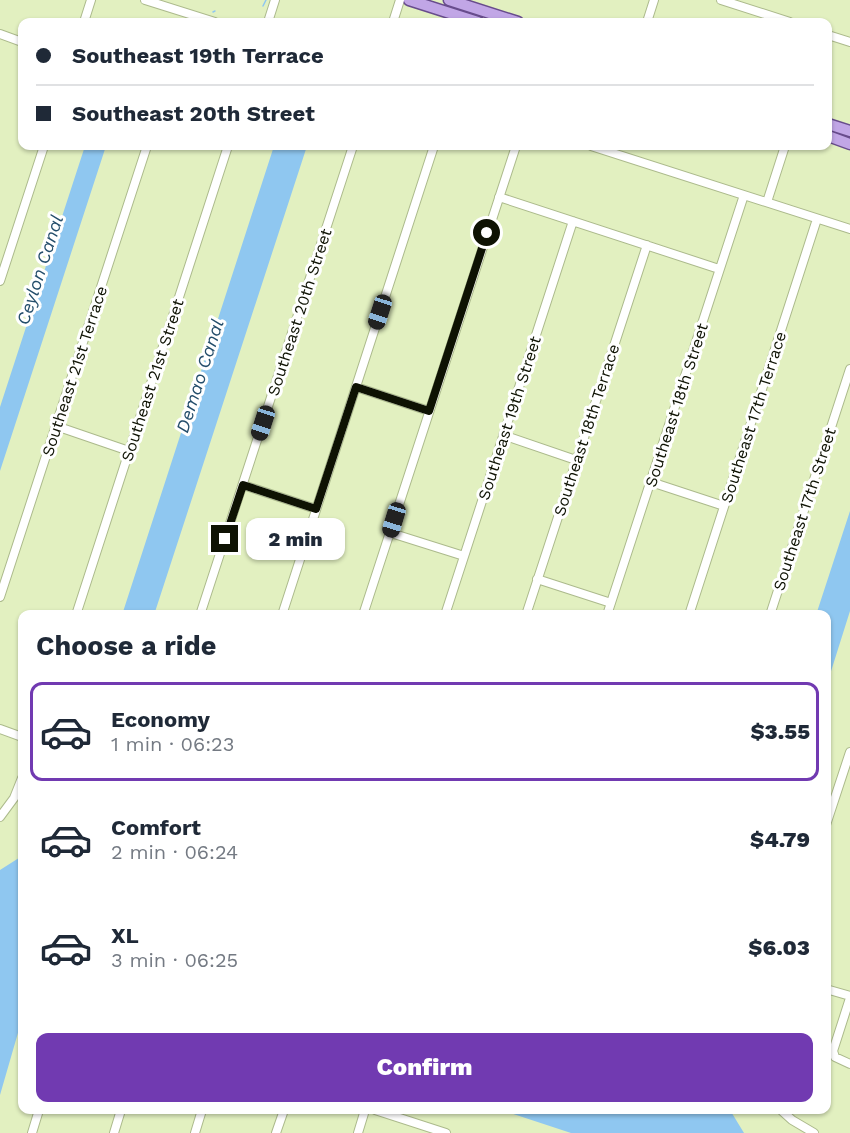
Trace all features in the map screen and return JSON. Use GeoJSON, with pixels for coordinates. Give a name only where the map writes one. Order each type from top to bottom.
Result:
{"type":"FeatureCollection","features":[{"type":"Feature","properties":{"kind":"main road"},"geometry":{"type":"LineString","coordinates":[[409,0],[465,18]]}},
{"type":"Feature","properties":{"kind":"main road"},"geometry":{"type":"LineString","coordinates":[[449,0],[505,18]]}},
{"type":"Feature","properties":{"kind":"main road"},"geometry":{"type":"LineString","coordinates":[[832,125],[850,131]]}},
{"type":"Feature","properties":{"kind":"main road"},"geometry":{"type":"LineString","coordinates":[[832,130],[850,136]]}},
{"type":"Feature","properties":{"kind":"main road"},"geometry":{"type":"LineString","coordinates":[[832,137],[850,144]]}},
{"type":"Feature","properties":{"kind":"street"},"geometry":{"type":"LineString","coordinates":[[85,18],[91,0]]}},
{"type":"Feature","properties":{"kind":"street"},"geometry":{"type":"LineString","coordinates":[[146,0],[188,18]]}},
{"type":"Feature","properties":{"kind":"street"},"geometry":{"type":"LineString","coordinates":[[269,18],[275,0]]}},
{"type":"Feature","properties":{"kind":"street"},"geometry":{"type":"LineString","coordinates":[[394,18],[400,0]]}},
{"type":"Feature","properties":{"kind":"street"},"geometry":{"type":"LineString","coordinates":[[648,18],[654,0]]}},
{"type":"Feature","properties":{"kind":"street"},"geometry":{"type":"LineString","coordinates":[[721,0],[777,18]]}},
{"type":"Feature","properties":{"kind":"street"},"geometry":{"type":"LineString","coordinates":[[0,34],[18,41]]}},
{"type":"Feature","properties":{"kind":"street"},"geometry":{"type":"LineString","coordinates":[[832,36],[850,42]]}},
{"type":"Feature","properties":{"kind":"street"},"geometry":{"type":"LineString","coordinates":[[0,280],[43,150]]}},
{"type":"Feature","properties":{"kind":"street","name":"Southeast 21st Terrace"},"geometry":{"type":"LineString","coordinates":[[0,597],[146,150]]}},
{"type":"Feature","properties":{"kind":"street","name":"Southeast 21st Street"},"geometry":{"type":"LineString","coordinates":[[78,610],[227,150]]}},
{"type":"Feature","properties":{"kind":"street","name":"Southeast 20th Street"},"geometry":{"type":"LineString","coordinates":[[203,610],[352,150]]}},
{"type":"Feature","properties":{"kind":"street"},"geometry":{"type":"LineString","coordinates":[[284,610],[433,150]]}},
{"type":"Feature","properties":{"kind":"street"},"geometry":{"type":"LineString","coordinates":[[365,610],[515,150]]}},
{"type":"Feature","properties":{"kind":"street"},"geometry":{"type":"LineString","coordinates":[[603,150],[850,230]]}},
{"type":"Feature","properties":{"kind":"street"},"geometry":{"type":"LineString","coordinates":[[767,202],[784,150]]}},
{"type":"Feature","properties":{"kind":"street","name":"Southeast 18th Street"},"geometry":{"type":"LineString","coordinates":[[609,610],[744,195]]}},
{"type":"Feature","properties":{"kind":"street"},"geometry":{"type":"LineString","coordinates":[[500,197],[719,268]]}},
{"type":"Feature","properties":{"kind":"street","name":"Southeast 17th Terrace"},"geometry":{"type":"LineString","coordinates":[[691,610],[817,219]]}},
{"type":"Feature","properties":{"kind":"street","name":"Southeast 19th Street"},"geometry":{"type":"LineString","coordinates":[[447,610],[573,221]]}},
{"type":"Feature","properties":{"kind":"street","name":"Southeast 18th Terrace"},"geometry":{"type":"LineString","coordinates":[[528,610],[647,245]]}},
{"type":"Feature","properties":{"kind":"street","name":"Southeast 17th Street"},"geometry":{"type":"LineString","coordinates":[[772,610],[850,369]]}},
{"type":"Feature","properties":{"kind":"street"},"geometry":{"type":"LineString","coordinates":[[356,387],[429,411]]}},
{"type":"Feature","properties":{"kind":"street"},"geometry":{"type":"LineString","coordinates":[[56,426],[129,451]]}},
{"type":"Feature","properties":{"kind":"street"},"geometry":{"type":"LineString","coordinates":[[503,435],[576,460]]}},
{"type":"Feature","properties":{"kind":"street"},"geometry":{"type":"LineString","coordinates":[[651,482],[724,506]]}},
{"type":"Feature","properties":{"kind":"street"},"geometry":{"type":"LineString","coordinates":[[243,485],[316,509]]}},
{"type":"Feature","properties":{"kind":"street"},"geometry":{"type":"LineString","coordinates":[[391,533],[464,556]]}},
{"type":"Feature","properties":{"kind":"street"},"geometry":{"type":"LineString","coordinates":[[537,579],[611,603]]}},
{"type":"Feature","properties":{"kind":"street"},"geometry":{"type":"LineString","coordinates":[[0,729],[18,735]]}},
{"type":"Feature","properties":{"kind":"street"},"geometry":{"type":"LineString","coordinates":[[831,810],[850,752]]}},
{"type":"Feature","properties":{"kind":"street"},"geometry":{"type":"LineString","coordinates":[[0,817],[14,798],[18,788]]}},
{"type":"Feature","properties":{"kind":"street"},"geometry":{"type":"LineString","coordinates":[[831,990],[850,997],[833,1051],[835,1058],[850,1064]]}},
{"type":"Feature","properties":{"kind":"street"},"geometry":{"type":"LineString","coordinates":[[32,1133],[38,1114]]}},
{"type":"Feature","properties":{"kind":"street"},"geometry":{"type":"LineString","coordinates":[[114,1133],[120,1114]]}},
{"type":"Feature","properties":{"kind":"street"},"geometry":{"type":"LineString","coordinates":[[195,1133],[201,1114]]}},
{"type":"Feature","properties":{"kind":"street"},"geometry":{"type":"LineString","coordinates":[[276,1133],[283,1114]]}},
{"type":"Feature","properties":{"kind":"street"},"geometry":{"type":"LineString","coordinates":[[358,1133],[364,1114]]}},
{"type":"Feature","properties":{"kind":"street"},"geometry":{"type":"LineString","coordinates":[[387,1114],[441,1132]]}},
{"type":"Feature","properties":{"kind":"street"},"geometry":{"type":"LineString","coordinates":[[785,1114],[814,1133]]}},
{"type":"Feature","properties":{"kind":"water"},"geometry":{"type":"Polygon","coordinates":[[[84,150],[105,150],[0,471],[0,407],[84,150]]]}},
{"type":"Feature","properties":{"kind":"water","name":"Demao Canal"},"geometry":{"type":"Polygon","coordinates":[[[273,150],[306,150],[156,610],[124,610],[273,150]]]}},
{"type":"Feature","properties":{"kind":"water"},"geometry":{"type":"Polygon","coordinates":[[[850,511],[850,611],[831,671],[831,610],[818,610],[850,511]]]}},
{"type":"Feature","properties":{"kind":"water"},"geometry":{"type":"Polygon","coordinates":[[[18,859],[18,1033],[0,1095],[0,870],[18,859]]]}},
{"type":"Feature","properties":{"kind":"water"},"geometry":{"type":"Polygon","coordinates":[[[513,1114],[732,1114],[744,1133],[571,1133],[513,1114]]]}},
{"type":"Feature","properties":{"kind":"waterway"},"geometry":{"type":"LineString","coordinates":[[263,6],[266,0]]}},
{"type":"Feature","properties":{"kind":"route"},"geometry":{"type":"LineString","coordinates":[[225,539],[243,485],[316,509],[356,387],[429,411],[487,233]]}},
{"type":"Feature","properties":{"kind":"water label","name":"Ceylon Canal"},"geometry":{"type":"Point","coordinates":[40,270]}}]}
